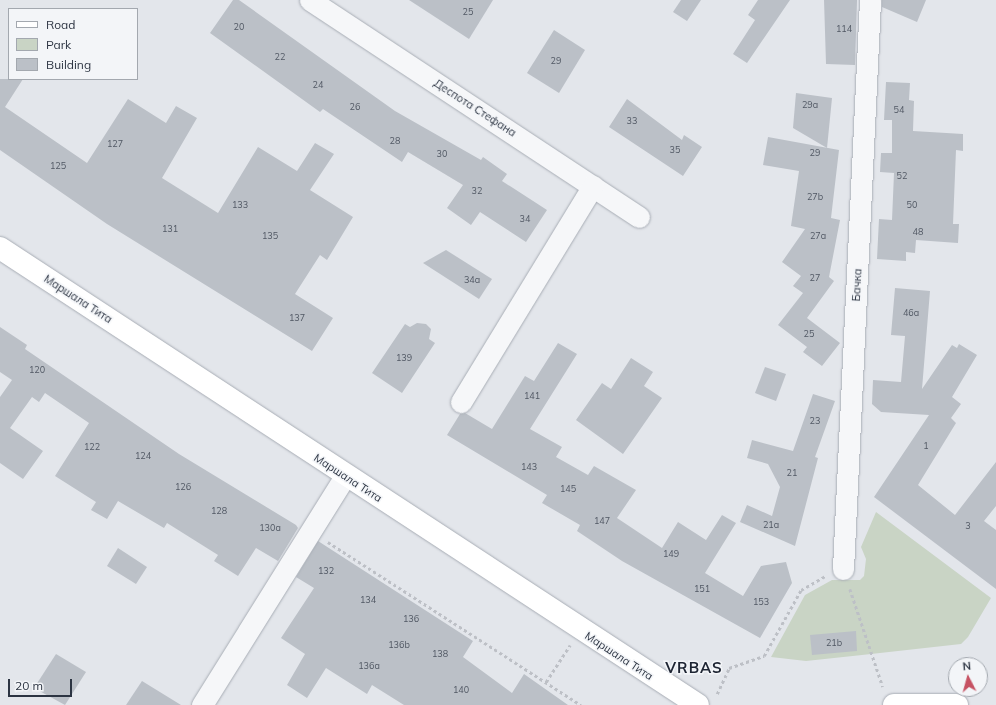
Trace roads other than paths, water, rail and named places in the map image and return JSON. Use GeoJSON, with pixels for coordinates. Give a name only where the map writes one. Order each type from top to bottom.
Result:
{"type":"FeatureCollection","features":[{"type":"Feature","properties":{"kind":"street","name":"Деспота Стефана"},"geometry":{"type":"LineString","coordinates":[[310,0],[593,186],[639,218]]}},
{"type":"Feature","properties":{"kind":"street","name":"Бачка"},"geometry":{"type":"LineString","coordinates":[[844,569],[870,0]]}},
{"type":"Feature","properties":{"kind":"street"},"geometry":{"type":"LineString","coordinates":[[461,402],[593,186]]}},
{"type":"Feature","properties":{"kind":"street","name":"Маршала Тита"},"geometry":{"type":"LineString","coordinates":[[0,248],[580,630],[707,702]]}},
{"type":"Feature","properties":{"kind":"street"},"geometry":{"type":"LineString","coordinates":[[202,705],[345,476]]}},
{"type":"Feature","properties":{"kind":"street"},"geometry":{"type":"LineString","coordinates":[[889,698],[957,705]]}},
{"type":"Feature","properties":{"kind":"district","name":"VRBAS"},"geometry":{"type":"Point","coordinates":[694,668]}}]}
